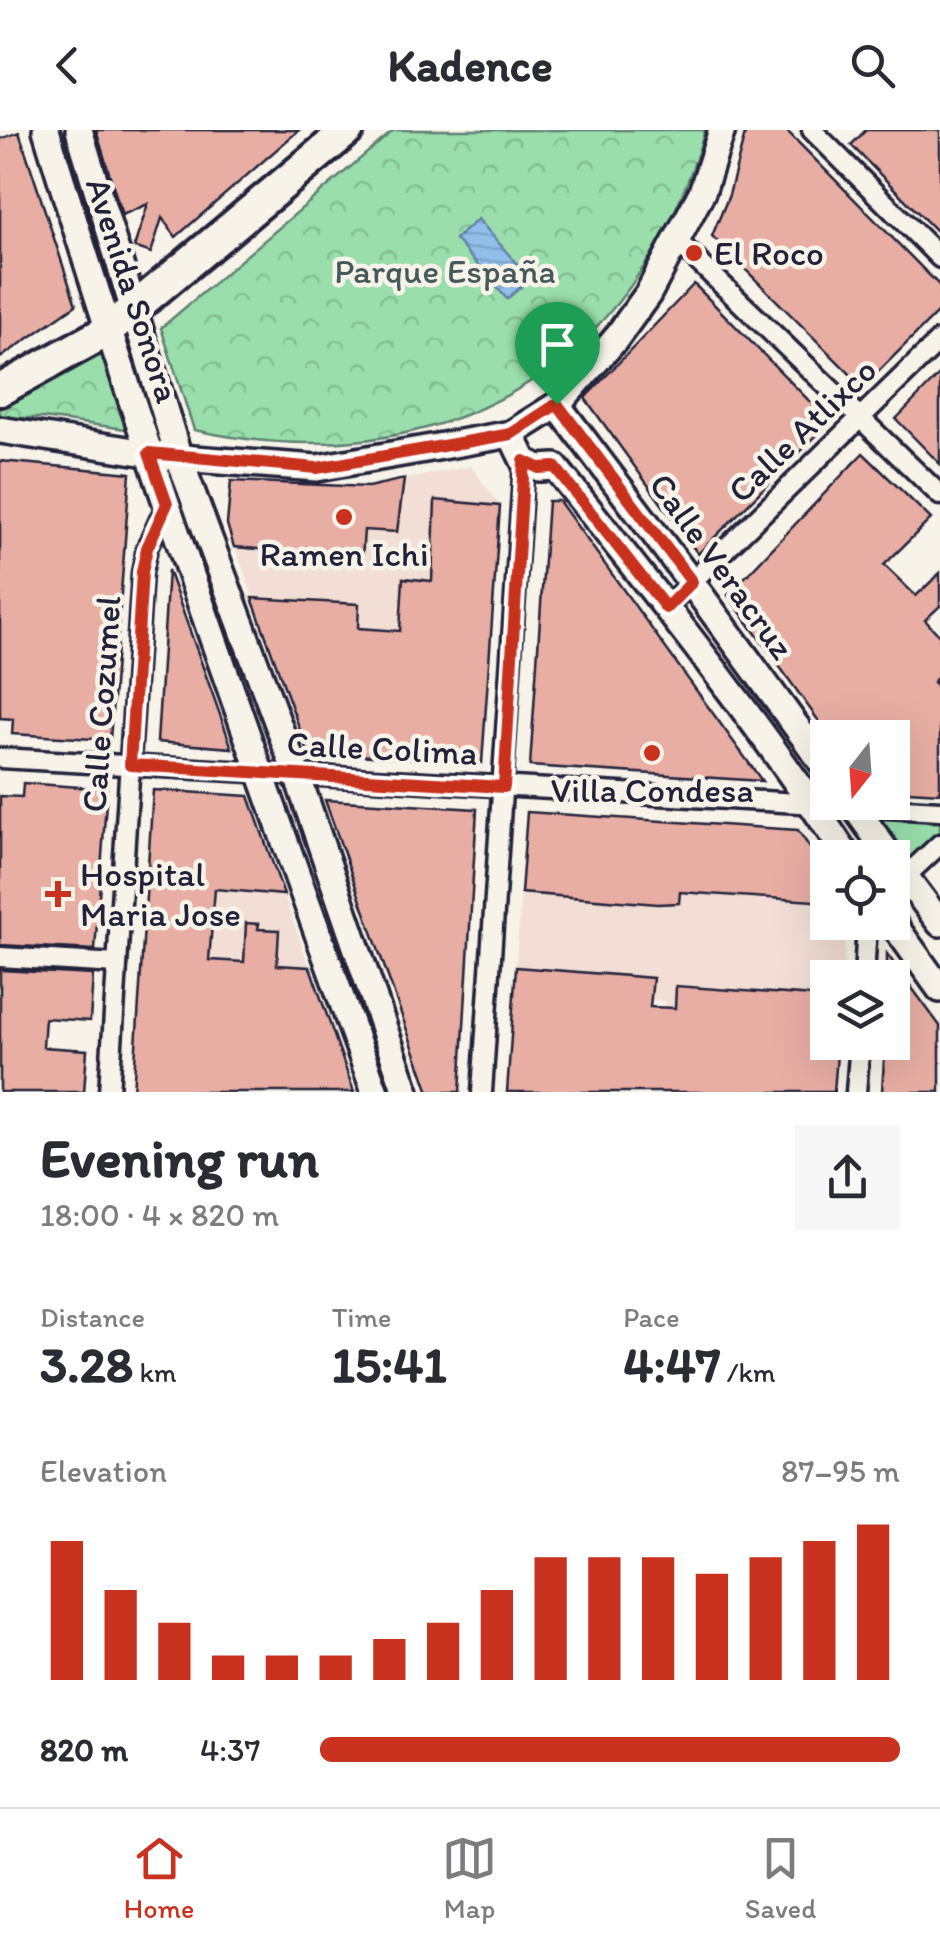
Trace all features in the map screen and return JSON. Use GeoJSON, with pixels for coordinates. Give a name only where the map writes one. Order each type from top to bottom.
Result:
{"type":"FeatureCollection","features":[{"type":"Feature","properties":{"kind":"main road","name":"Avenida Sonora"},"geometry":{"type":"LineString","coordinates":[[46,130],[107,331],[184,556],[376,1092]]}},
{"type":"Feature","properties":{"kind":"main road","name":"Avenida Sonora"},"geometry":{"type":"LineString","coordinates":[[78,130],[179,458],[297,775],[406,1092]]}},
{"type":"Feature","properties":{"kind":"main road"},"geometry":{"type":"LineString","coordinates":[[5,384],[107,331],[348,130]]}},
{"type":"Feature","properties":{"kind":"main road"},"geometry":{"type":"LineString","coordinates":[[0,430],[179,458],[317,468],[511,434],[557,404],[614,341],[648,294],[678,242],[708,175],[722,130]]}},
{"type":"Feature","properties":{"kind":"main road","name":"Calle Veracruz"},"geometry":{"type":"LineString","coordinates":[[557,404],[810,745]]}},
{"type":"Feature","properties":{"kind":"main road"},"geometry":{"type":"LineString","coordinates":[[511,434],[524,461],[539,468],[555,467],[576,447],[580,440],[578,430]]}},
{"type":"Feature","properties":{"kind":"main road","name":"Calle Veracruz"},"geometry":{"type":"LineString","coordinates":[[555,467],[810,801]]}},
{"type":"Feature","properties":{"kind":"main road"},"geometry":{"type":"LineString","coordinates":[[184,556],[212,546]]}},
{"type":"Feature","properties":{"kind":"main road"},"geometry":{"type":"LineString","coordinates":[[217,652],[246,640]]}},
{"type":"Feature","properties":{"kind":"main road"},"geometry":{"type":"LineString","coordinates":[[910,887],[940,924]]}},
{"type":"Feature","properties":{"kind":"main road"},"geometry":{"type":"LineString","coordinates":[[316,929],[347,920]]}},
{"type":"Feature","properties":{"kind":"main road"},"geometry":{"type":"LineString","coordinates":[[905,940],[940,989]]}},
{"type":"Feature","properties":{"kind":"street"},"geometry":{"type":"LineString","coordinates":[[812,130],[940,258]]}},
{"type":"Feature","properties":{"kind":"street"},"geometry":{"type":"LineString","coordinates":[[678,242],[940,495]]}},
{"type":"Feature","properties":{"kind":"street","name":"Calle Atlixco"},"geometry":{"type":"LineString","coordinates":[[666,608],[940,340]]}},
{"type":"Feature","properties":{"kind":"street"},"geometry":{"type":"LineString","coordinates":[[482,1092],[524,461]]}},
{"type":"Feature","properties":{"kind":"street","name":"Calle Cozumel"},"geometry":{"type":"LineString","coordinates":[[108,1092],[142,572],[147,548],[167,504]]}},
{"type":"Feature","properties":{"kind":"street","name":"Calle Colima"},"geometry":{"type":"LineString","coordinates":[[0,758],[810,805]]}},
{"type":"Feature","properties":{"kind":"street","name":"Calle Colima"},"geometry":{"type":"LineString","coordinates":[[910,809],[940,811]]}},
{"type":"Feature","properties":{"kind":"street"},"geometry":{"type":"LineString","coordinates":[[910,862],[940,844]]}},
{"type":"Feature","properties":{"kind":"street"},"geometry":{"type":"LineString","coordinates":[[0,957],[117,964]]}},
{"type":"Feature","properties":{"kind":"street"},"geometry":{"type":"LineString","coordinates":[[856,1092],[859,1060]]}},
{"type":"Feature","properties":{"kind":"shaded area"},"geometry":{"type":"Polygon","coordinates":[[[471,466],[500,506],[482,763],[308,752],[227,524],[258,484],[368,487],[471,466]]]}},
{"type":"Feature","properties":{"kind":"shaded area"},"geometry":{"type":"Polygon","coordinates":[[[153,790],[193,792],[188,863],[222,866],[229,794],[249,796],[345,1068],[236,962],[142,955],[153,790]]]}},
{"type":"Feature","properties":{"kind":"shaded area"},"geometry":{"type":"Polygon","coordinates":[[[527,812],[798,830],[810,849],[810,940],[845,940],[844,960],[810,960],[810,1060],[837,1060],[834,1092],[507,1092],[664,1014],[665,1001],[514,991],[527,812]]]}},
{"type":"Feature","properties":{"kind":"green space","name":"Parque España"},"geometry":{"type":"Polygon","coordinates":[[[394,130],[705,130],[673,215],[630,286],[577,345],[516,391],[445,422],[368,440],[284,442],[194,430],[161,328],[394,130]]]}},
{"type":"Feature","properties":{"kind":"green space"},"geometry":{"type":"Polygon","coordinates":[[[104,354],[126,429],[43,418],[0,418],[0,406],[104,354]]]}},
{"type":"Feature","properties":{"kind":"green space"},"geometry":{"type":"Polygon","coordinates":[[[940,818],[940,832],[910,863],[910,840],[893,840],[878,820],[940,818]]]}},
{"type":"Feature","properties":{"kind":"water"},"geometry":{"type":"Polygon","coordinates":[[[478,219],[530,279],[507,299],[455,239],[478,219]]]}},
{"type":"Feature","properties":{"kind":"building"},"geometry":{"type":"Polygon","coordinates":[[[96,130],[299,130],[176,237],[162,218],[151,253],[134,247],[148,204],[122,215],[96,130]]]}},
{"type":"Feature","properties":{"kind":"building"},"geometry":{"type":"Polygon","coordinates":[[[746,130],[786,130],[940,286],[940,310],[863,387],[712,236],[729,195],[746,130]]]}},
{"type":"Feature","properties":{"kind":"building"},"geometry":{"type":"Polygon","coordinates":[[[866,130],[940,130],[940,235],[851,145],[866,130]]]}},
{"type":"Feature","properties":{"kind":"building"},"geometry":{"type":"Polygon","coordinates":[[[19,132],[76,305],[0,358],[0,139],[19,132]]]}},
{"type":"Feature","properties":{"kind":"building"},"geometry":{"type":"Polygon","coordinates":[[[694,284],[830,422],[698,554],[585,398],[694,284]]]}},
{"type":"Feature","properties":{"kind":"building"},"geometry":{"type":"Polygon","coordinates":[[[940,374],[940,464],[896,419],[940,374]]]}},
{"type":"Feature","properties":{"kind":"building"},"geometry":{"type":"Polygon","coordinates":[[[863,453],[931,519],[884,565],[916,596],[940,573],[940,606],[925,620],[940,636],[940,675],[933,682],[940,689],[940,793],[910,791],[910,720],[818,720],[728,595],[863,453]]]}},
{"type":"Feature","properties":{"kind":"building"},"geometry":{"type":"Polygon","coordinates":[[[0,461],[130,473],[110,740],[12,734],[13,719],[0,718],[0,461]]]}},
{"type":"Feature","properties":{"kind":"building"},"geometry":{"type":"Polygon","coordinates":[[[404,479],[397,532],[364,530],[362,558],[234,547],[227,524],[231,481],[368,487],[404,479]]]}},
{"type":"Feature","properties":{"kind":"building"},"geometry":{"type":"Polygon","coordinates":[[[435,500],[500,506],[482,763],[308,752],[252,598],[359,604],[358,628],[400,631],[403,578],[432,581],[435,500]]]}},
{"type":"Feature","properties":{"kind":"building"},"geometry":{"type":"Polygon","coordinates":[[[548,501],[559,501],[762,781],[530,766],[548,501]]]}},
{"type":"Feature","properties":{"kind":"building"},"geometry":{"type":"Polygon","coordinates":[[[168,570],[204,670],[232,748],[157,742],[168,570]]]}},
{"type":"Feature","properties":{"kind":"building"},"geometry":{"type":"Polygon","coordinates":[[[23,783],[107,789],[95,950],[0,945],[0,796],[22,797],[23,783]]]}},
{"type":"Feature","properties":{"kind":"building"},"geometry":{"type":"Polygon","coordinates":[[[153,790],[249,796],[284,895],[215,889],[209,960],[244,962],[246,923],[259,924],[258,929],[279,930],[277,965],[310,967],[354,1092],[133,1092],[153,790]]]}},
{"type":"Feature","properties":{"kind":"building"},"geometry":{"type":"Polygon","coordinates":[[[325,800],[477,809],[460,1092],[429,1092],[325,800]]]}},
{"type":"Feature","properties":{"kind":"building"},"geometry":{"type":"Polygon","coordinates":[[[527,812],[798,830],[810,848],[810,901],[680,892],[679,903],[658,904],[521,893],[527,812]]]}},
{"type":"Feature","properties":{"kind":"building"},"geometry":{"type":"Polygon","coordinates":[[[516,967],[653,978],[650,1007],[675,1008],[676,986],[810,996],[810,1060],[837,1060],[834,1092],[507,1092],[516,967]]]}},
{"type":"Feature","properties":{"kind":"building"},"geometry":{"type":"Polygon","coordinates":[[[0,970],[93,975],[90,1021],[45,1018],[43,1047],[87,1050],[84,1092],[0,1092],[0,970]]]}},
{"type":"Feature","properties":{"kind":"building"},"geometry":{"type":"Polygon","coordinates":[[[910,985],[940,1026],[940,1092],[882,1092],[884,1060],[910,1060],[910,985]]]}},
{"type":"Feature","properties":{"kind":"place","name":"El Roco"},"geometry":{"type":"Point","coordinates":[694,253]}},
{"type":"Feature","properties":{"kind":"place","name":"Ramen Ichi"},"geometry":{"type":"Point","coordinates":[344,517]}},
{"type":"Feature","properties":{"kind":"place","name":"Villa Condesa"},"geometry":{"type":"Point","coordinates":[652,753]}},
{"type":"Feature","properties":{"kind":"place","name":"Hospital Maria Jose"},"geometry":{"type":"Point","coordinates":[58,894]}},
{"type":"Feature","properties":{"kind":"route"},"geometry":{"type":"LineString","coordinates":[[557,404],[692,582],[666,608],[555,467],[539,468],[524,461],[504,787],[130,765],[142,572],[147,548],[167,504],[149,453],[317,468],[511,434],[557,404]]}}]}
